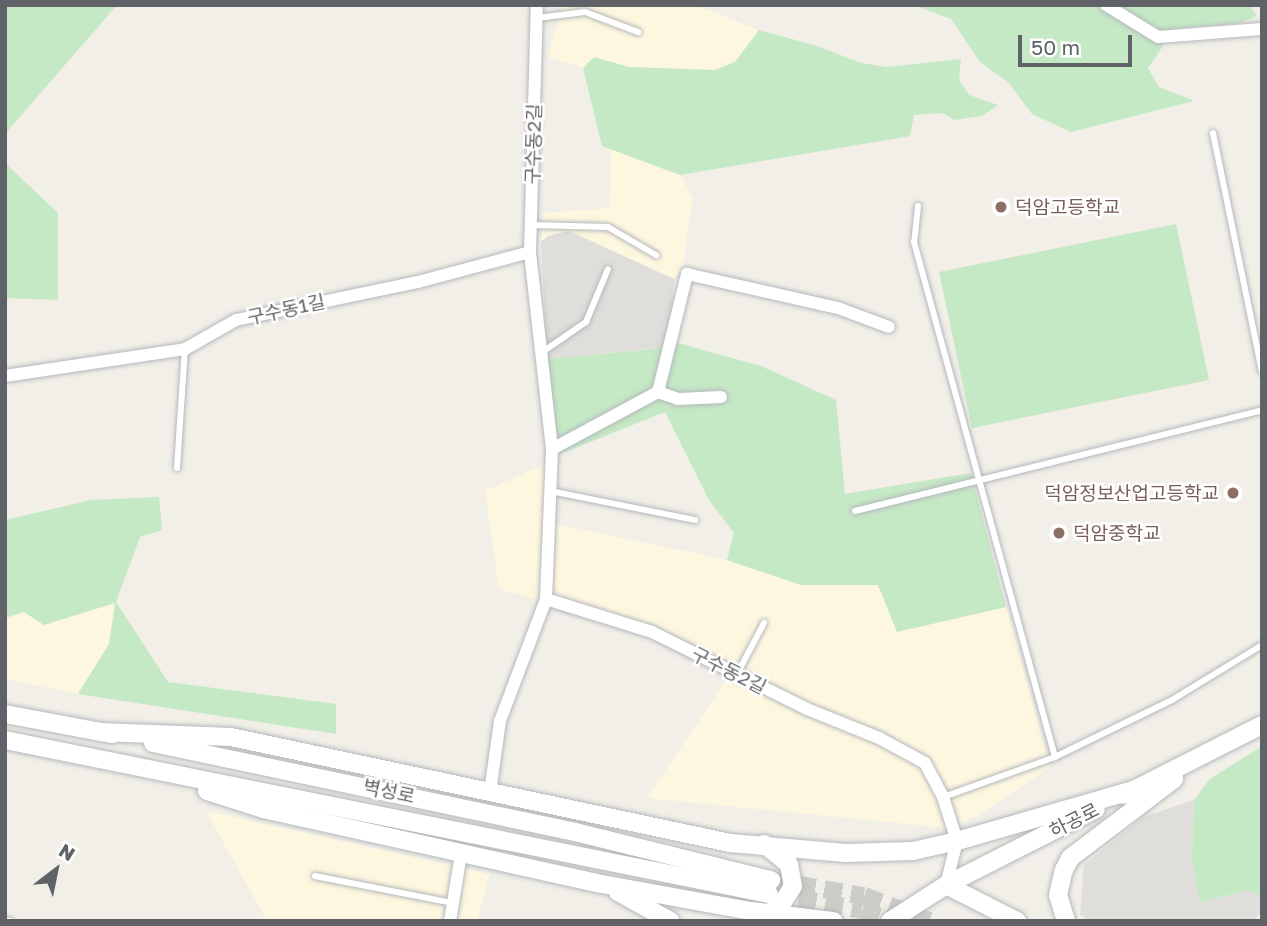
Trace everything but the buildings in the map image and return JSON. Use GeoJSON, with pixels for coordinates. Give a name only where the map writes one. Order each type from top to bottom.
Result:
{"type":"FeatureCollection","features":[{"type":"Feature","properties":{"kind":"main road","name":"벽성로"},"geometry":{"type":"LineString","coordinates":[[5,713],[496,814],[770,887],[5,740]]}},
{"type":"Feature","properties":{"kind":"main road","name":"하공로"},"geometry":{"type":"LineString","coordinates":[[890,921],[946,885],[1262,725]]}},
{"type":"Feature","properties":{"kind":"main road"},"geometry":{"type":"LineString","coordinates":[[100,732],[231,737],[730,843],[846,853],[913,851],[1134,790]]}},
{"type":"Feature","properties":{"kind":"main road"},"geometry":{"type":"LineString","coordinates":[[1066,921],[1058,895],[1070,858],[1205,756]]}},
{"type":"Feature","properties":{"kind":"main road"},"geometry":{"type":"LineString","coordinates":[[127,765],[263,809],[602,884],[768,913],[832,921]]}},
{"type":"Feature","properties":{"kind":"main road"},"geometry":{"type":"LineString","coordinates":[[764,844],[789,864],[793,886],[780,907],[768,913]]}},
{"type":"Feature","properties":{"kind":"main road"},"geometry":{"type":"LineString","coordinates":[[602,884],[670,921]]}},
{"type":"Feature","properties":{"kind":"main road"},"geometry":{"type":"LineString","coordinates":[[946,885],[1017,921]]}},
{"type":"Feature","properties":{"kind":"street"},"geometry":{"type":"LineString","coordinates":[[1106,5],[1158,37],[1262,29]]}},
{"type":"Feature","properties":{"kind":"street","name":"구수동2길"},"geometry":{"type":"LineString","coordinates":[[537,11],[530,252],[552,449],[546,599],[652,632],[807,709],[879,738],[925,763],[943,797],[957,841]]}},
{"type":"Feature","properties":{"kind":"street","name":"구수동1길"},"geometry":{"type":"LineString","coordinates":[[5,376],[185,349],[236,320],[418,282],[530,252]]}},
{"type":"Feature","properties":{"kind":"street"},"geometry":{"type":"LineString","coordinates":[[658,392],[687,274],[838,307],[889,327]]}},
{"type":"Feature","properties":{"kind":"street"},"geometry":{"type":"LineString","coordinates":[[552,449],[658,392],[678,399],[721,397]]}},
{"type":"Feature","properties":{"kind":"street"},"geometry":{"type":"LineString","coordinates":[[489,792],[499,721],[546,599]]}},
{"type":"Feature","properties":{"kind":"street"},"geometry":{"type":"LineString","coordinates":[[946,885],[957,841]]}},
{"type":"Feature","properties":{"kind":"street"},"geometry":{"type":"LineString","coordinates":[[450,921],[461,854],[465,853]]}},
{"type":"Feature","properties":{"kind":"lane"},"geometry":{"type":"LineString","coordinates":[[537,11],[585,12],[638,32]]}},
{"type":"Feature","properties":{"kind":"lane"},"geometry":{"type":"LineString","coordinates":[[1213,133],[1262,371]]}},
{"type":"Feature","properties":{"kind":"lane"},"geometry":{"type":"LineString","coordinates":[[918,205],[914,242],[1055,757]]}},
{"type":"Feature","properties":{"kind":"lane"},"geometry":{"type":"LineString","coordinates":[[531,225],[608,227],[656,255]]}},
{"type":"Feature","properties":{"kind":"lane"},"geometry":{"type":"LineString","coordinates":[[541,353],[586,322],[608,269]]}},
{"type":"Feature","properties":{"kind":"lane"},"geometry":{"type":"LineString","coordinates":[[177,468],[185,349]]}},
{"type":"Feature","properties":{"kind":"lane"},"geometry":{"type":"LineString","coordinates":[[856,511],[1262,410]]}},
{"type":"Feature","properties":{"kind":"lane"},"geometry":{"type":"LineString","coordinates":[[550,491],[695,520]]}},
{"type":"Feature","properties":{"kind":"lane"},"geometry":{"type":"LineString","coordinates":[[737,674],[764,623]]}},
{"type":"Feature","properties":{"kind":"lane"},"geometry":{"type":"LineString","coordinates":[[943,797],[1055,757],[1172,700],[1262,645]]}},
{"type":"Feature","properties":{"kind":"lane"},"geometry":{"type":"LineString","coordinates":[[315,876],[453,903]]}},
{"type":"Feature","properties":{"kind":"shaded area"},"geometry":{"type":"Polygon","coordinates":[[[562,5],[695,5],[759,30],[735,62],[715,70],[629,67],[594,57],[583,68],[548,57],[562,5]]]}},
{"type":"Feature","properties":{"kind":"shaded area"},"geometry":{"type":"Polygon","coordinates":[[[611,149],[680,175],[693,198],[682,270],[674,279],[569,231],[548,236],[541,242],[543,213],[610,208],[611,149]]]}},
{"type":"Feature","properties":{"kind":"shaded area"},"geometry":{"type":"Polygon","coordinates":[[[569,231],[674,279],[669,347],[547,359],[541,242],[548,236],[569,231]]]}},
{"type":"Feature","properties":{"kind":"shaded area"},"geometry":{"type":"Polygon","coordinates":[[[545,464],[556,524],[727,560],[801,585],[878,585],[897,631],[1006,607],[1050,767],[979,815],[948,828],[647,798],[735,667],[682,639],[499,589],[485,491],[545,464]]]}},
{"type":"Feature","properties":{"kind":"shaded area"},"geometry":{"type":"Polygon","coordinates":[[[116,602],[109,644],[78,694],[5,679],[5,618],[24,612],[44,625],[116,602]]]}},
{"type":"Feature","properties":{"kind":"shaded area"},"geometry":{"type":"Polygon","coordinates":[[[1194,800],[1192,860],[1200,903],[1246,890],[1262,896],[1262,910],[1254,921],[1089,921],[1080,914],[1084,865],[1143,817],[1194,800]]]}},
{"type":"Feature","properties":{"kind":"shaded area"},"geometry":{"type":"Polygon","coordinates":[[[206,811],[490,874],[477,921],[267,921],[206,811]]]}},
{"type":"Feature","properties":{"kind":"green space"},"geometry":{"type":"Polygon","coordinates":[[[5,5],[117,5],[5,134],[5,5]]]}},
{"type":"Feature","properties":{"kind":"green space"},"geometry":{"type":"Polygon","coordinates":[[[914,5],[1249,5],[1257,16],[1237,24],[1175,28],[1148,68],[1159,87],[1194,101],[1071,132],[1032,114],[1008,82],[980,62],[951,19],[914,5]]]}},
{"type":"Feature","properties":{"kind":"green space"},"geometry":{"type":"Polygon","coordinates":[[[759,30],[817,46],[861,63],[887,67],[961,59],[959,80],[969,95],[998,105],[982,116],[954,120],[943,113],[914,115],[910,136],[680,175],[602,146],[583,68],[594,57],[629,67],[715,70],[735,62],[759,30]]]}},
{"type":"Feature","properties":{"kind":"green space"},"geometry":{"type":"Polygon","coordinates":[[[5,163],[58,213],[58,300],[5,298],[5,163]]]}},
{"type":"Feature","properties":{"kind":"green space"},"geometry":{"type":"Polygon","coordinates":[[[1176,224],[1209,380],[972,428],[939,272],[1176,224]]]}},
{"type":"Feature","properties":{"kind":"green space"},"geometry":{"type":"Polygon","coordinates":[[[678,343],[761,366],[836,400],[845,494],[971,473],[1006,607],[897,632],[878,585],[801,585],[727,560],[734,533],[709,500],[665,412],[560,454],[547,359],[652,349],[678,343]]]}},
{"type":"Feature","properties":{"kind":"green space"},"geometry":{"type":"Polygon","coordinates":[[[159,497],[162,530],[140,537],[116,602],[168,682],[336,704],[336,734],[78,694],[109,644],[115,603],[44,625],[24,612],[5,618],[5,520],[91,500],[159,497]]]}},
{"type":"Feature","properties":{"kind":"green space"},"geometry":{"type":"Polygon","coordinates":[[[1262,746],[1262,896],[1246,890],[1200,903],[1192,860],[1194,800],[1210,779],[1262,746]]]}},
{"type":"Feature","properties":{"kind":"tunnel"},"geometry":{"type":"LineString","coordinates":[[771,880],[864,896],[929,921]]}},
{"type":"Feature","properties":{"kind":"tunnel"},"geometry":{"type":"LineString","coordinates":[[772,894],[862,910],[890,921]]}},
{"type":"Feature","properties":{"kind":"place","name":"덕암고등학교"},"geometry":{"type":"Point","coordinates":[1001,207]}},
{"type":"Feature","properties":{"kind":"place","name":"덕암정보산업고등학교"},"geometry":{"type":"Point","coordinates":[1233,493]}},
{"type":"Feature","properties":{"kind":"place","name":"덕암중학교"},"geometry":{"type":"Point","coordinates":[1059,533]}}]}
